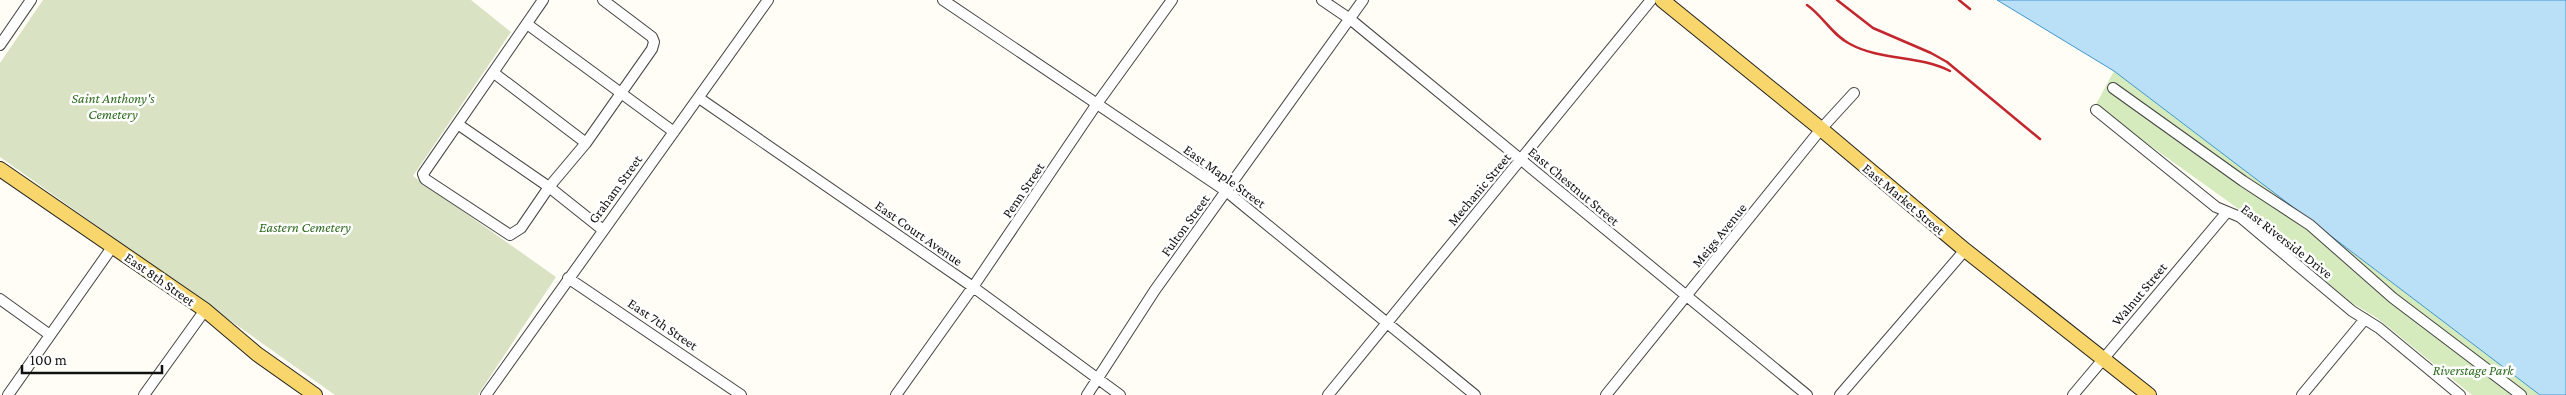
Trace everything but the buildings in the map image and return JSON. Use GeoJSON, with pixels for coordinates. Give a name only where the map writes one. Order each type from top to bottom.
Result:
{"type":"FeatureCollection","features":[{"type":"Feature","properties":{"kind":"main road","name":"East Market Street"},"geometry":{"type":"LineString","coordinates":[[1662,0],[1966,250],[2149,395]]}},
{"type":"Feature","properties":{"kind":"main road","name":"East 8th Street"},"geometry":{"type":"LineString","coordinates":[[0,169],[205,310],[256,354],[315,395]]}},
{"type":"Feature","properties":{"kind":"street"},"geometry":{"type":"LineString","coordinates":[[0,45],[31,0]]}},
{"type":"Feature","properties":{"kind":"street"},"geometry":{"type":"LineString","coordinates":[[543,0],[423,174],[425,179],[510,236],[521,228],[549,187],[586,143],[648,56],[654,42],[652,37],[603,0]]}},
{"type":"Feature","properties":{"kind":"street","name":"Graham Street"},"geometry":{"type":"LineString","coordinates":[[486,395],[768,0]]}},
{"type":"Feature","properties":{"kind":"street","name":"East Maple Street"},"geometry":{"type":"LineString","coordinates":[[943,0],[1226,191],[1474,395]]}},
{"type":"Feature","properties":{"kind":"street","name":"Penn Street"},"geometry":{"type":"LineString","coordinates":[[896,395],[973,287],[1096,104],[1172,0]]}},
{"type":"Feature","properties":{"kind":"street","name":"East Chestnut Street"},"geometry":{"type":"LineString","coordinates":[[1322,0],[1350,19],[1807,395]]}},
{"type":"Feature","properties":{"kind":"street","name":"Fulton Street"},"geometry":{"type":"LineString","coordinates":[[1087,395],[1155,290],[1363,0]]}},
{"type":"Feature","properties":{"kind":"street","name":"Mechanic Street"},"geometry":{"type":"LineString","coordinates":[[1328,395],[1651,0]]}},
{"type":"Feature","properties":{"kind":"street"},"geometry":{"type":"LineString","coordinates":[[527,24],[674,132]]}},
{"type":"Feature","properties":{"kind":"street"},"geometry":{"type":"LineString","coordinates":[[494,73],[586,143]]}},
{"type":"Feature","properties":{"kind":"street"},"geometry":{"type":"LineString","coordinates":[[2113,88],[2243,181],[2310,224],[2393,298],[2521,395]]}},
{"type":"Feature","properties":{"kind":"street","name":"Meigs Avenue"},"geometry":{"type":"LineString","coordinates":[[1606,395],[1821,129],[1854,93]]}},
{"type":"Feature","properties":{"kind":"street","name":"East Court Avenue"},"geometry":{"type":"LineString","coordinates":[[699,98],[973,287],[1120,395]]}},
{"type":"Feature","properties":{"kind":"street","name":"East Riverside Drive"},"geometry":{"type":"LineString","coordinates":[[2096,110],[2216,207],[2240,217],[2352,311],[2379,328],[2460,395]]}},
{"type":"Feature","properties":{"kind":"street"},"geometry":{"type":"LineString","coordinates":[[459,124],[549,187],[603,230]]}},
{"type":"Feature","properties":{"kind":"street","name":"Walnut Street"},"geometry":{"type":"LineString","coordinates":[[2073,395],[2227,212]]}},
{"type":"Feature","properties":{"kind":"street"},"geometry":{"type":"LineString","coordinates":[[8,395],[113,246]]}},
{"type":"Feature","properties":{"kind":"street"},"geometry":{"type":"LineString","coordinates":[[1840,395],[1966,250]]}},
{"type":"Feature","properties":{"kind":"street","name":"East 7th Street"},"geometry":{"type":"LineString","coordinates":[[568,278],[741,395]]}},
{"type":"Feature","properties":{"kind":"street"},"geometry":{"type":"LineString","coordinates":[[0,299],[50,335]]}},
{"type":"Feature","properties":{"kind":"street"},"geometry":{"type":"LineString","coordinates":[[144,395],[205,310]]}},
{"type":"Feature","properties":{"kind":"street"},"geometry":{"type":"LineString","coordinates":[[2302,395],[2366,319]]}},
{"type":"Feature","properties":{"kind":"green space","name":"Eastern Cemetery"},"geometry":{"type":"Polygon","coordinates":[[[43,0],[471,0],[511,32],[413,176],[556,277],[478,395],[335,395],[0,157],[0,63],[43,0]]]}},
{"type":"Feature","properties":{"kind":"green space","name":"Riverstage Park"},"geometry":{"type":"Polygon","coordinates":[[[2114,71],[2540,395],[2472,395],[2377,318],[2352,303],[2240,210],[2095,106],[2114,71]]]}},
{"type":"Feature","properties":{"kind":"water"},"geometry":{"type":"Polygon","coordinates":[[[1997,0],[2566,0],[2566,395],[2540,395],[2114,71],[1997,0]]]}},
{"type":"Feature","properties":{"kind":"railway"},"geometry":{"type":"LineString","coordinates":[[1837,0],[1873,28],[1947,62],[2040,139]]}},
{"type":"Feature","properties":{"kind":"railway"},"geometry":{"type":"LineString","coordinates":[[1959,0],[1970,9]]}},
{"type":"Feature","properties":{"kind":"railway"},"geometry":{"type":"LineString","coordinates":[[1807,5],[1838,36],[1850,44],[1874,53],[1926,62],[1950,71]]}},
{"type":"Feature","properties":{"kind":"park label","name":"Saint Anthony's Cemetery"},"geometry":{"type":"Point","coordinates":[113,106]}}]}
